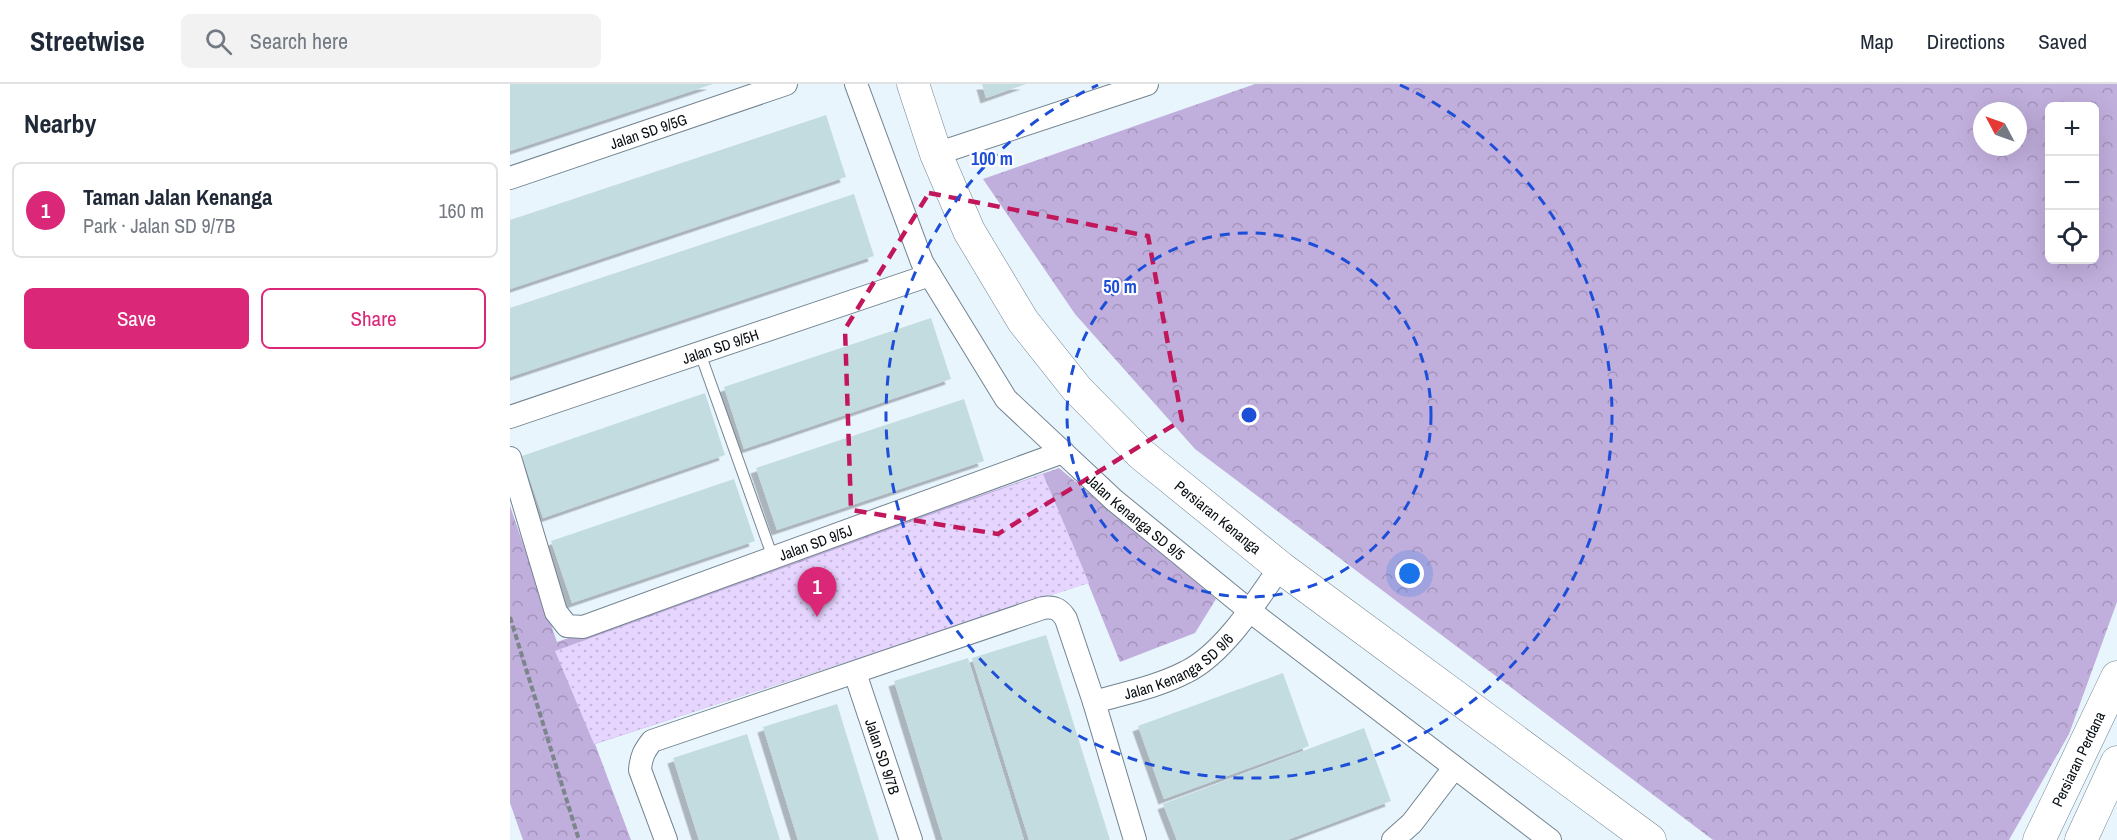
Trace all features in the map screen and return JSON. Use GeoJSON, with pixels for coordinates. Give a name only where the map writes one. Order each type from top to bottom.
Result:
{"type":"FeatureCollection","features":[{"type":"Feature","properties":{"kind":"street","name":"Jalan SD 9/5G"},"geometry":{"type":"LineString","coordinates":[[510,178],[786,84]]}},
{"type":"Feature","properties":{"kind":"street","name":"Jalan Kenanga SD 9/5"},"geometry":{"type":"LineString","coordinates":[[856,84],[922,262],[1006,399],[1114,500],[1250,611],[1550,840]]}},
{"type":"Feature","properties":{"kind":"street","name":"Persiaran Kenanga"},"geometry":{"type":"LineString","coordinates":[[913,84],[936,154],[969,231],[1017,311],[1077,390],[1141,454],[1280,567],[1650,840]]}},
{"type":"Feature","properties":{"kind":"street"},"geometry":{"type":"LineString","coordinates":[[936,154],[1147,84]]}},
{"type":"Feature","properties":{"kind":"street","name":"Jalan SD 9/5H"},"geometry":{"type":"LineString","coordinates":[[510,417],[930,274]]}},
{"type":"Feature","properties":{"kind":"street","name":"Jalan SD 9/5J"},"geometry":{"type":"LineString","coordinates":[[510,458],[556,612],[567,626],[583,627],[1063,452]]}},
{"type":"Feature","properties":{"kind":"street","name":"Jalan Kenanga SD 9/6"},"geometry":{"type":"LineString","coordinates":[[1094,702],[1163,682],[1188,672],[1214,653],[1250,611],[1280,567]]}},
{"type":"Feature","properties":{"kind":"street"},"geometry":{"type":"LineString","coordinates":[[666,840],[640,770],[640,759],[652,741],[1050,607],[1057,608],[1066,619],[1136,840]]}},
{"type":"Feature","properties":{"kind":"street","name":"Jalan SD 9/7B"},"geometry":{"type":"LineString","coordinates":[[855,673],[911,840]]}},
{"type":"Feature","properties":{"kind":"street","name":"Persiaran Perdana"},"geometry":{"type":"LineString","coordinates":[[2039,840],[2117,677]]}},
{"type":"Feature","properties":{"kind":"street"},"geometry":{"type":"LineString","coordinates":[[1393,840],[1412,824],[1454,768]]}},
{"type":"Feature","properties":{"kind":"street"},"geometry":{"type":"LineString","coordinates":[[2080,840],[2113,776]]}},
{"type":"Feature","properties":{"kind":"lane"},"geometry":{"type":"LineString","coordinates":[[700,353],[773,558]]}},
{"type":"Feature","properties":{"kind":"path"},"geometry":{"type":"LineString","coordinates":[[510,617],[579,840]]}},
{"type":"Feature","properties":{"kind":"highlighted area"},"geometry":{"type":"Polygon","coordinates":[[[929,193],[1148,236],[1182,420],[998,534],[851,510],[845,329],[929,193]]]}},
{"type":"Feature","properties":{"kind":"green space"},"geometry":{"type":"Polygon","coordinates":[[[1255,84],[2117,84],[2117,602],[2069,734],[2009,840],[1713,840],[1195,449],[1075,314],[983,179],[1255,84]]]}},
{"type":"Feature","properties":{"kind":"green space"},"geometry":{"type":"Polygon","coordinates":[[[1059,468],[1216,599],[1195,633],[1120,662],[1088,583],[595,744],[631,840],[523,840],[510,803],[510,506],[557,642],[1059,468]]]}},
{"type":"Feature","properties":{"kind":"shaded area"},"geometry":{"type":"Polygon","coordinates":[[[1043,474],[1089,583],[594,744],[555,651],[1043,474]]]}},
{"type":"Feature","properties":{"kind":"building"},"geometry":{"type":"Polygon","coordinates":[[[510,84],[713,84],[510,151],[510,84]]]}},
{"type":"Feature","properties":{"kind":"building"},"geometry":{"type":"Polygon","coordinates":[[[982,84],[1026,84],[986,98],[982,84]]]}},
{"type":"Feature","properties":{"kind":"building"},"geometry":{"type":"Polygon","coordinates":[[[826,115],[846,177],[510,289],[510,220],[826,115]]]}},
{"type":"Feature","properties":{"kind":"building"},"geometry":{"type":"Polygon","coordinates":[[[854,194],[874,256],[510,377],[510,308],[854,194]]]}},
{"type":"Feature","properties":{"kind":"building"},"geometry":{"type":"Polygon","coordinates":[[[931,318],[951,379],[744,449],[724,387],[931,318]]]}},
{"type":"Feature","properties":{"kind":"building"},"geometry":{"type":"Polygon","coordinates":[[[705,393],[725,455],[543,518],[522,456],[705,393]]]}},
{"type":"Feature","properties":{"kind":"building"},"geometry":{"type":"Polygon","coordinates":[[[964,399],[984,461],[777,530],[756,468],[964,399]]]}},
{"type":"Feature","properties":{"kind":"building"},"geometry":{"type":"Polygon","coordinates":[[[734,479],[755,541],[572,603],[551,541],[734,479]]]}},
{"type":"Feature","properties":{"kind":"building"},"geometry":{"type":"Polygon","coordinates":[[[1046,635],[1110,840],[1029,840],[972,658],[1046,635]]]}},
{"type":"Feature","properties":{"kind":"building"},"geometry":{"type":"Polygon","coordinates":[[[968,658],[1024,840],[943,840],[894,681],[968,658]]]}},
{"type":"Feature","properties":{"kind":"building"},"geometry":{"type":"Polygon","coordinates":[[[1283,673],[1309,746],[1164,799],[1138,726],[1283,673]]]}},
{"type":"Feature","properties":{"kind":"building"},"geometry":{"type":"Polygon","coordinates":[[[837,704],[879,840],[798,840],[763,727],[837,704]]]}},
{"type":"Feature","properties":{"kind":"building"},"geometry":{"type":"Polygon","coordinates":[[[1364,728],[1391,801],[1287,840],[1177,840],[1163,804],[1364,728]]]}},
{"type":"Feature","properties":{"kind":"building"},"geometry":{"type":"Polygon","coordinates":[[[747,734],[780,840],[699,840],[673,758],[747,734]]]}},
{"type":"Feature","properties":{"kind":"place","name":"Taman Jalan Kenanga"},"geometry":{"type":"Point","coordinates":[817,617]}}]}
